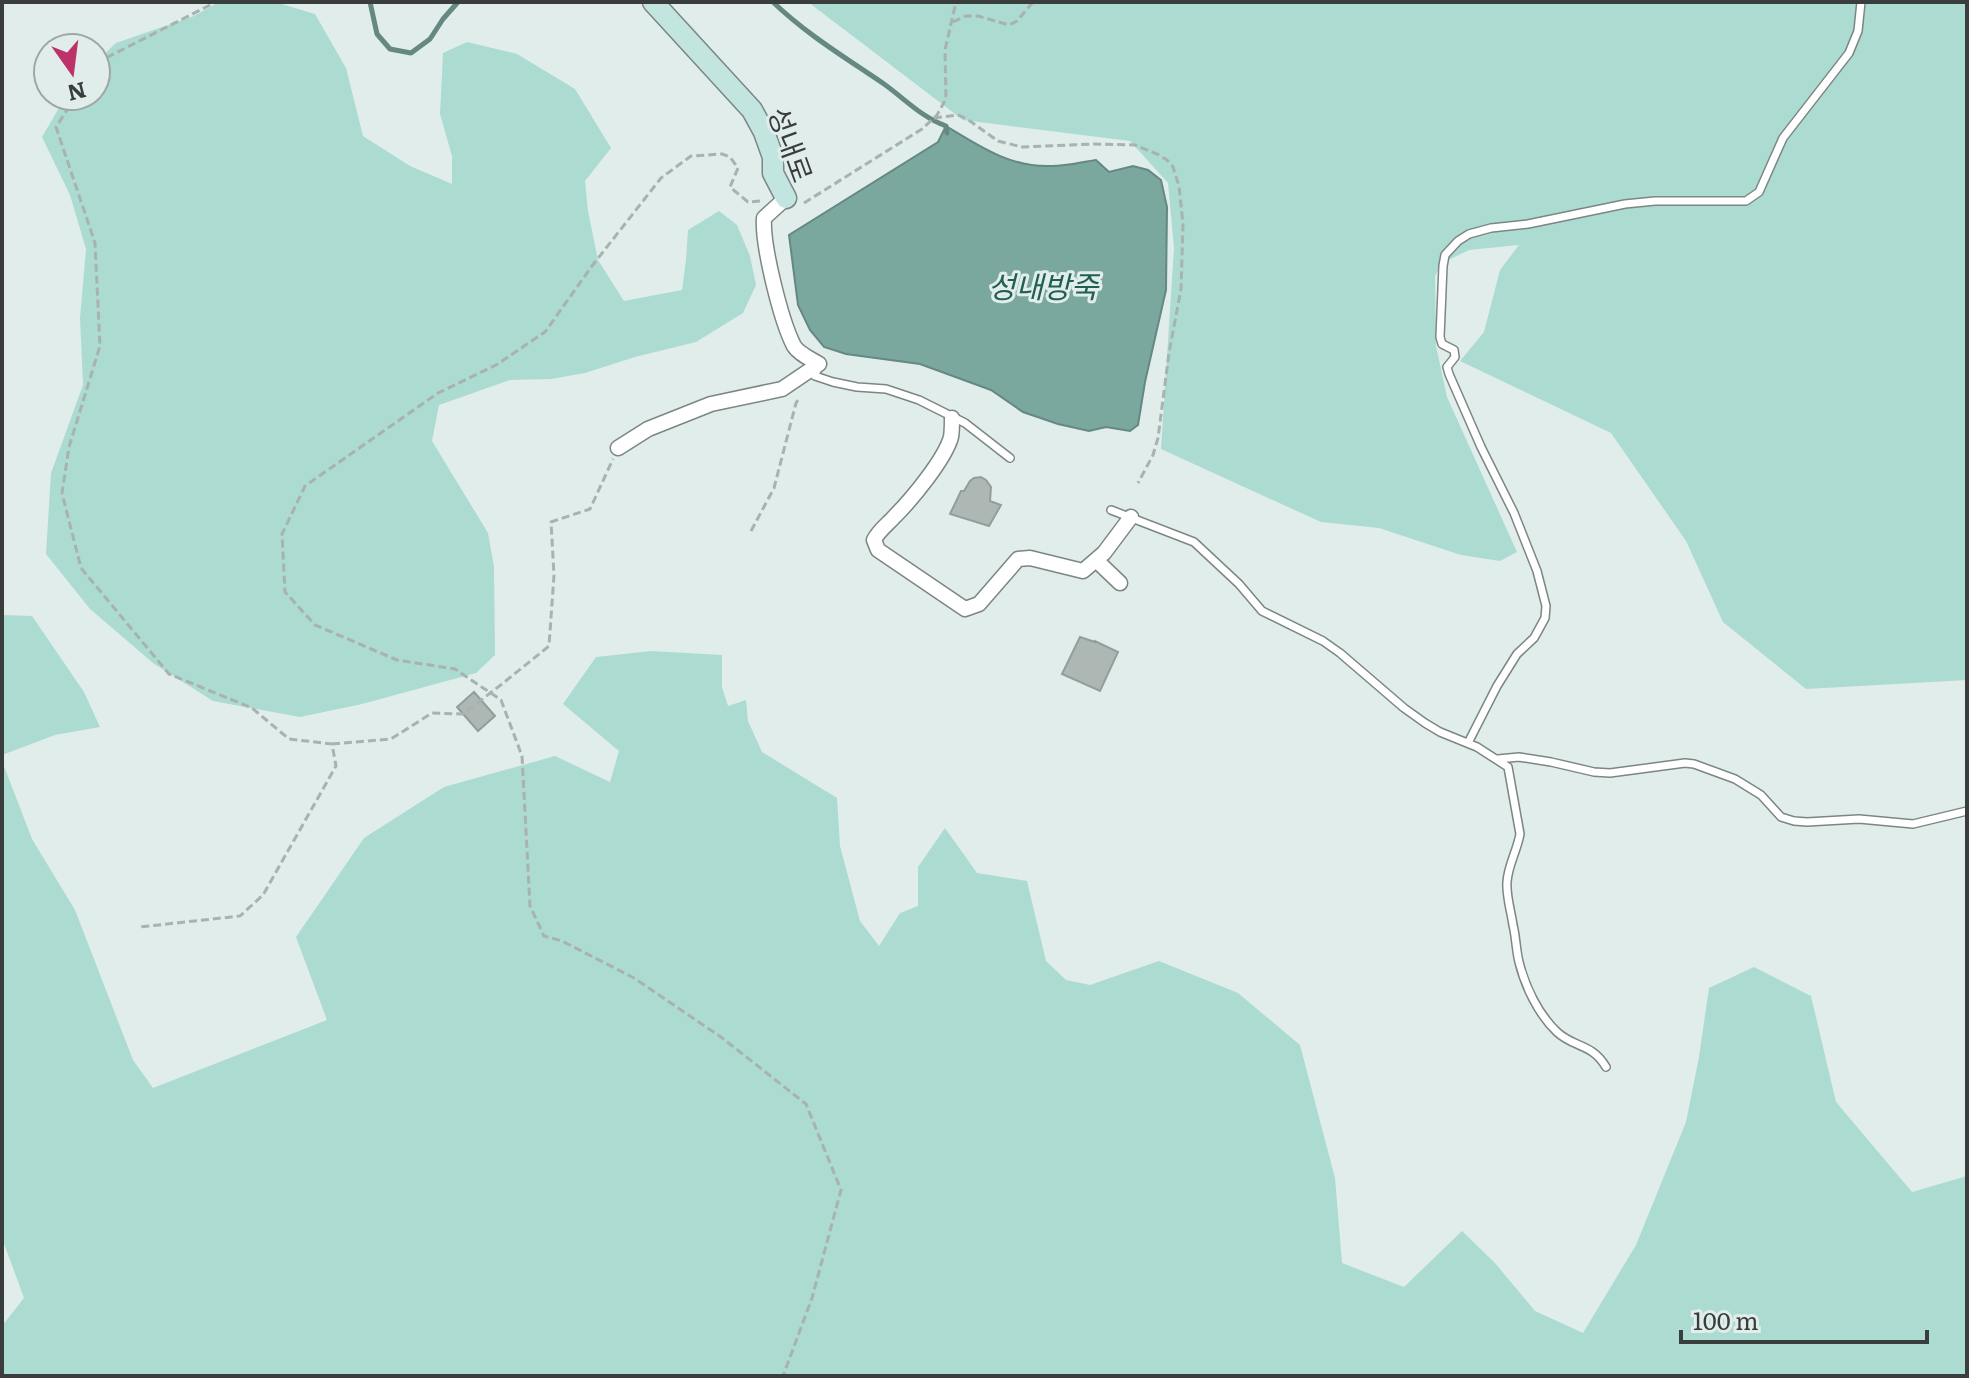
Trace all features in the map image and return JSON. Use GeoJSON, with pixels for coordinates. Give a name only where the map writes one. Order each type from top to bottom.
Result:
{"type":"FeatureCollection","features":[{"type":"Feature","properties":{"kind":"street","name":"성내로"},"geometry":{"type":"LineString","coordinates":[[653,2],[752,110],[764,132],[773,157],[773,173],[791,203],[764,218],[763,233],[778,299],[795,349],[819,364]]}},
{"type":"Feature","properties":{"kind":"street"},"geometry":{"type":"LineString","coordinates":[[618,448],[648,429],[711,404],[782,389],[819,364]]}},
{"type":"Feature","properties":{"kind":"street"},"geometry":{"type":"LineString","coordinates":[[952,418],[951,436],[944,453],[915,494],[874,540],[878,550],[965,609],[979,604],[1018,559],[1030,558],[1083,571],[1115,541],[1131,517]]}},
{"type":"Feature","properties":{"kind":"street"},"geometry":{"type":"LineString","coordinates":[[1097,561],[1120,583]]}},
{"type":"Feature","properties":{"kind":"lane"},"geometry":{"type":"LineString","coordinates":[[1468,743],[1517,654],[1534,638],[1545,618],[1546,606],[1537,571],[1514,513],[1464,410],[1447,367],[1455,357],[1454,350],[1442,344],[1440,337],[1445,255],[1469,234],[1491,228],[1528,224],[1625,204],[1746,201],[1759,192],[1783,138],[1849,53],[1858,31],[1861,2]]}},
{"type":"Feature","properties":{"kind":"lane"},"geometry":{"type":"LineString","coordinates":[[819,364],[815,376],[857,387],[886,389],[919,400],[965,423],[1010,458]]}},
{"type":"Feature","properties":{"kind":"lane"},"geometry":{"type":"LineString","coordinates":[[1111,510],[1194,542],[1239,584],[1262,611],[1323,641],[1425,723],[1468,743],[1508,767],[1520,834],[1509,866],[1508,897],[1522,972],[1538,1008],[1558,1033],[1589,1049],[1602,1059],[1606,1067]]}},
{"type":"Feature","properties":{"kind":"lane"},"geometry":{"type":"LineString","coordinates":[[1498,759],[1519,757],[1610,773],[1694,764],[1735,779],[1761,795],[1781,817],[1788,820],[1879,819],[1913,824],[1967,811]]}},
{"type":"Feature","properties":{"kind":"path"},"geometry":{"type":"LineString","coordinates":[[112,55],[216,2]]}},
{"type":"Feature","properties":{"kind":"path"},"geometry":{"type":"LineString","coordinates":[[783,1376],[812,1298],[841,1190],[806,1104],[721,1037],[634,978],[562,941],[544,936],[530,906],[522,756],[501,700],[455,669],[397,660],[315,625],[285,592],[282,534],[305,486],[438,393],[496,365],[545,332],[661,178],[691,156],[722,154],[730,157],[738,168],[730,187],[748,202],[791,203],[922,129],[946,99],[945,50],[956,2]]}},
{"type":"Feature","properties":{"kind":"path"},"geometry":{"type":"LineString","coordinates":[[952,22],[966,16],[978,16],[1009,25],[1017,21],[1033,2]]}},
{"type":"Feature","properties":{"kind":"path"},"geometry":{"type":"LineString","coordinates":[[66,112],[56,127],[95,243],[100,346],[69,447],[62,493],[81,568],[169,674],[252,708],[289,739],[332,744],[391,739],[432,713],[463,714],[549,646],[554,575],[551,522],[590,509],[618,448]]}},
{"type":"Feature","properties":{"kind":"path"},"geometry":{"type":"LineString","coordinates":[[935,116],[958,115],[998,141],[1022,147],[1135,145],[1159,155],[1173,167],[1179,186],[1183,224],[1181,289],[1158,438],[1138,483]]}},
{"type":"Feature","properties":{"kind":"path"},"geometry":{"type":"LineString","coordinates":[[751,531],[774,488],[796,403],[804,390]]}},
{"type":"Feature","properties":{"kind":"path"},"geometry":{"type":"LineString","coordinates":[[140,927],[240,916],[263,895],[336,766],[332,744]]}},
{"type":"Feature","properties":{"kind":"shaded area"},"geometry":{"type":"Polygon","coordinates":[[[219,2],[275,2],[315,14],[346,68],[363,136],[410,166],[452,184],[452,156],[440,114],[443,53],[467,42],[517,54],[575,89],[611,148],[585,181],[598,260],[624,301],[682,290],[688,230],[719,211],[737,225],[750,256],[756,285],[743,313],[696,342],[585,373],[551,379],[510,380],[439,405],[432,441],[488,533],[494,567],[495,655],[476,673],[362,704],[300,717],[213,701],[153,663],[90,609],[46,554],[51,473],[83,385],[80,318],[86,249],[70,195],[42,137],[57,112],[112,112],[112,47],[116,43],[194,16],[219,2]]]}},
{"type":"Feature","properties":{"kind":"shaded area"},"geometry":{"type":"Polygon","coordinates":[[[808,2],[1967,2],[1967,680],[1806,689],[1723,622],[1686,541],[1611,433],[1460,361],[1484,332],[1500,270],[1519,245],[1469,250],[1442,263],[1435,276],[1436,346],[1447,397],[1517,552],[1500,561],[1461,555],[1379,528],[1321,522],[1161,449],[1174,248],[1168,183],[1130,141],[963,120],[808,2]]]}},
{"type":"Feature","properties":{"kind":"shaded area"},"geometry":{"type":"Polygon","coordinates":[[[2,615],[32,616],[84,692],[100,727],[55,735],[2,755],[2,615]]]}},
{"type":"Feature","properties":{"kind":"shaded area"},"geometry":{"type":"Polygon","coordinates":[[[651,651],[722,655],[722,687],[728,706],[746,700],[748,721],[762,752],[837,798],[840,846],[860,921],[879,946],[900,913],[918,906],[918,867],[945,828],[977,873],[1027,881],[1046,961],[1066,980],[1090,985],[1159,961],[1238,993],[1300,1045],[1335,1178],[1342,1263],[1404,1287],[1462,1231],[1495,1263],[1535,1311],[1583,1333],[1636,1245],[1686,1122],[1709,988],[1754,967],[1811,996],[1836,1102],[1912,1192],[1967,1176],[1967,1376],[2,1376],[2,1326],[24,1298],[2,1238],[2,761],[32,839],[75,910],[133,1060],[153,1088],[327,1020],[296,937],[364,838],[444,787],[555,756],[610,782],[619,751],[563,704],[596,657],[651,651]]]}},
{"type":"Feature","properties":{"kind":"water","name":"성내방죽"},"geometry":{"type":"Polygon","coordinates":[[[946,126],[996,154],[1023,163],[1057,166],[1096,160],[1109,172],[1133,166],[1148,170],[1161,180],[1167,207],[1166,290],[1138,425],[1130,431],[1106,427],[1089,431],[1058,424],[1023,412],[991,390],[920,364],[846,354],[824,347],[810,330],[798,305],[789,235],[938,142],[946,126]]]}},
{"type":"Feature","properties":{"kind":"building"},"geometry":{"type":"Polygon","coordinates":[[[981,477],[991,487],[990,501],[1001,505],[989,526],[950,514],[961,491],[974,478],[981,477]]]}},
{"type":"Feature","properties":{"kind":"building"},"geometry":{"type":"Polygon","coordinates":[[[1080,637],[1118,652],[1100,691],[1062,674],[1080,637]]]}},
{"type":"Feature","properties":{"kind":"building"},"geometry":{"type":"Polygon","coordinates":[[[474,692],[495,716],[478,731],[457,707],[474,692]]]}},
{"type":"Feature","properties":{"kind":"waterway"},"geometry":{"type":"LineString","coordinates":[[370,2],[377,34],[390,49],[411,53],[430,39],[458,2]]}},
{"type":"Feature","properties":{"kind":"waterway"},"geometry":{"type":"LineString","coordinates":[[773,2],[799,25],[921,113],[946,126],[947,133]]}}]}
